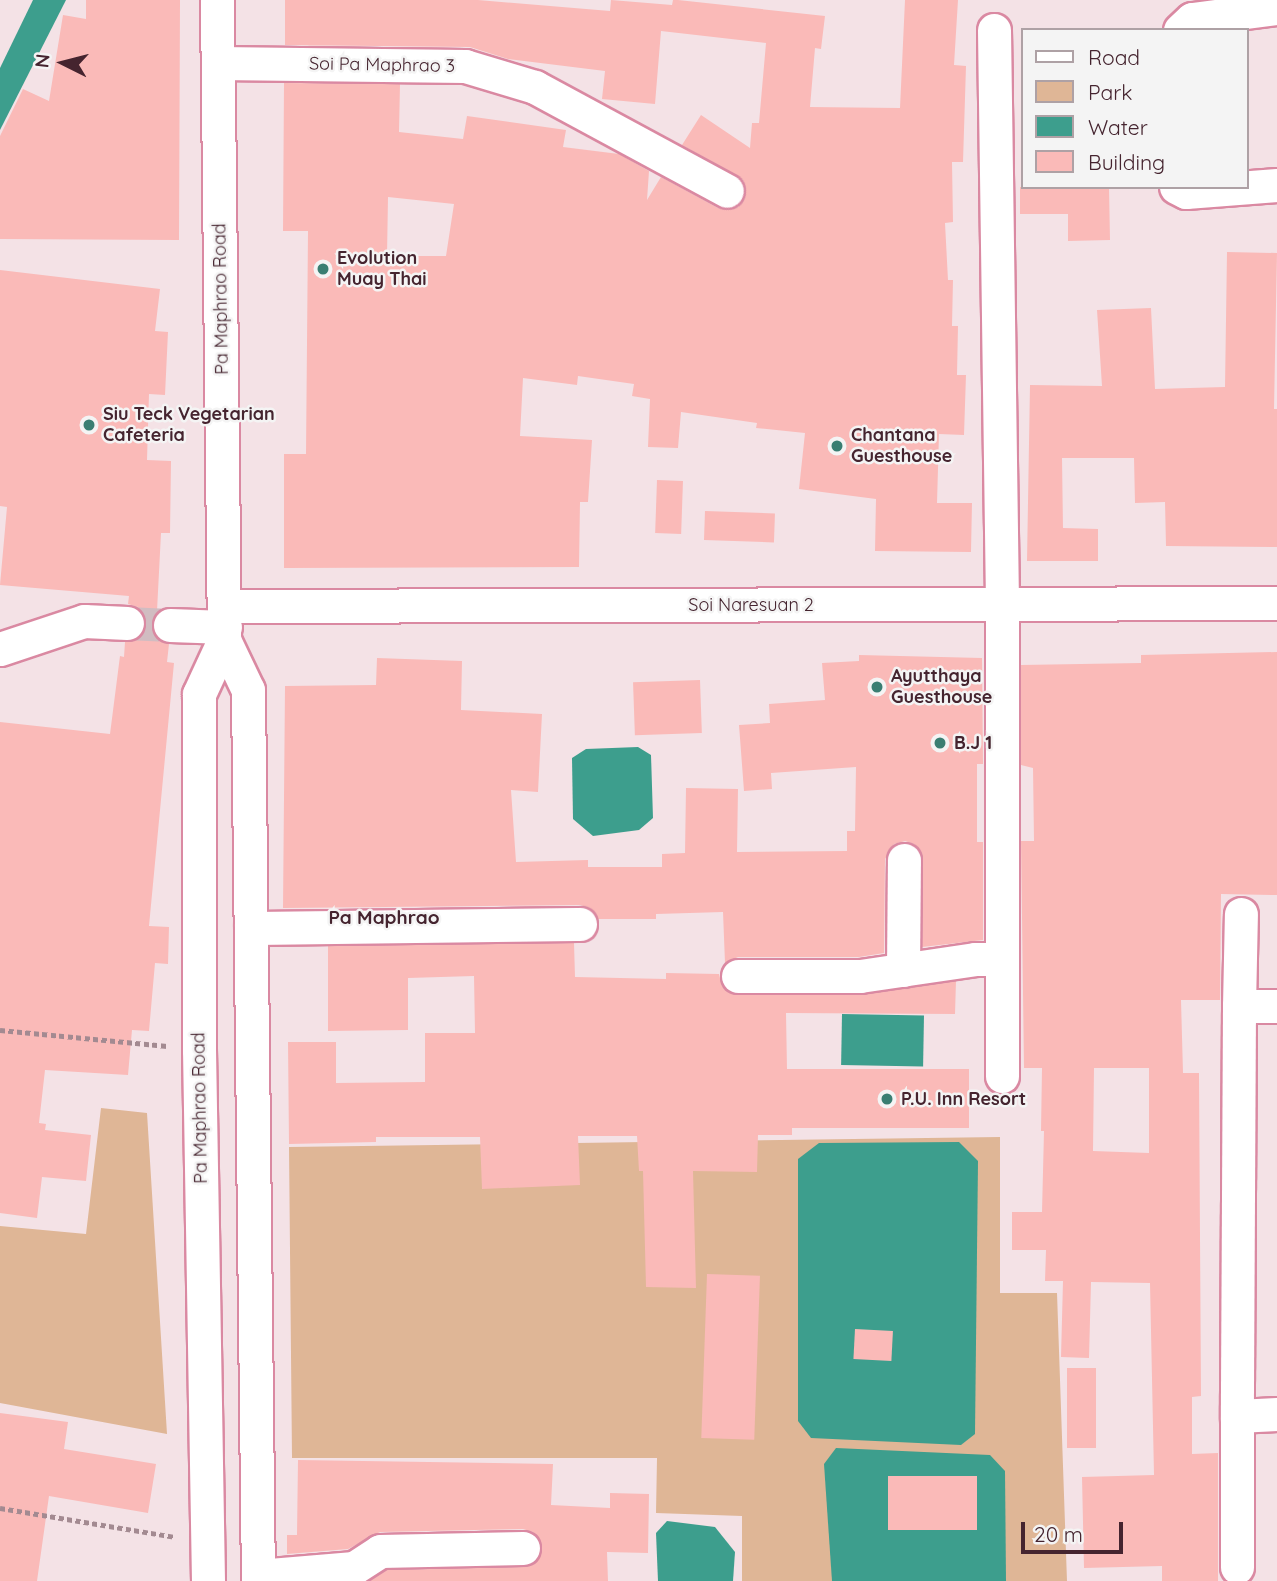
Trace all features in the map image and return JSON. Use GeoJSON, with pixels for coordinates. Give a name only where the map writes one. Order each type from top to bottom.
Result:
{"type":"FeatureCollection","features":[{"type":"Feature","properties":{"kind":"street","name":"Pa Maphrao Road"},"geometry":{"type":"LineString","coordinates":[[217,0],[224,624],[248,690],[258,1579]]}},
{"type":"Feature","properties":{"kind":"street"},"geometry":{"type":"LineString","coordinates":[[1188,16],[1277,8]]}},
{"type":"Feature","properties":{"kind":"street"},"geometry":{"type":"LineString","coordinates":[[994,30],[1009,88],[1002,604],[1002,1076]]}},
{"type":"Feature","properties":{"kind":"street","name":"Soi Pa Maphrao 3"},"geometry":{"type":"LineString","coordinates":[[218,63],[465,66],[535,87],[727,191]]}},
{"type":"Feature","properties":{"kind":"street"},"geometry":{"type":"LineString","coordinates":[[1249,187],[1277,185]]}},
{"type":"Feature","properties":{"kind":"street"},"geometry":{"type":"LineString","coordinates":[[1180,189],[1186,192],[1225,189]]}},
{"type":"Feature","properties":{"kind":"street","name":"Soi Naresuan 2"},"geometry":{"type":"LineString","coordinates":[[170,625],[1002,604],[1277,603]]}},
{"type":"Feature","properties":{"kind":"street"},"geometry":{"type":"LineString","coordinates":[[0,649],[84,621],[127,623]]}},
{"type":"Feature","properties":{"kind":"street","name":"Pa Maphrao Road"},"geometry":{"type":"LineString","coordinates":[[208,1581],[199,1049],[199,694],[224,624]]}},
{"type":"Feature","properties":{"kind":"street"},"geometry":{"type":"LineString","coordinates":[[903,970],[904,860]]}},
{"type":"Feature","properties":{"kind":"street"},"geometry":{"type":"LineString","coordinates":[[1237,1567],[1241,914]]}},
{"type":"Feature","properties":{"kind":"street"},"geometry":{"type":"LineString","coordinates":[[251,928],[580,924]]}},
{"type":"Feature","properties":{"kind":"street"},"geometry":{"type":"LineString","coordinates":[[738,975],[860,976],[975,960],[1002,959]]}},
{"type":"Feature","properties":{"kind":"street"},"geometry":{"type":"LineString","coordinates":[[1239,1006],[1277,1006]]}},
{"type":"Feature","properties":{"kind":"street"},"geometry":{"type":"LineString","coordinates":[[1237,1416],[1277,1414]]}},
{"type":"Feature","properties":{"kind":"street"},"geometry":{"type":"LineString","coordinates":[[206,1429],[256,1428]]}},
{"type":"Feature","properties":{"kind":"street"},"geometry":{"type":"LineString","coordinates":[[258,1579],[354,1568],[380,1551],[523,1548]]}},
{"type":"Feature","properties":{"kind":"path"},"geometry":{"type":"LineString","coordinates":[[0,1030],[199,1049]]}},
{"type":"Feature","properties":{"kind":"path"},"geometry":{"type":"LineString","coordinates":[[0,1508],[207,1542]]}},
{"type":"Feature","properties":{"kind":"green space"},"geometry":{"type":"Polygon","coordinates":[[[101,1108],[147,1113],[167,1434],[0,1403],[0,1226],[86,1234],[101,1108]]]}},
{"type":"Feature","properties":{"kind":"green space"},"geometry":{"type":"Polygon","coordinates":[[[1000,1137],[1000,1293],[1057,1293],[1067,1581],[742,1581],[742,1516],[656,1513],[657,1458],[292,1458],[289,1147],[1000,1137]]]}},
{"type":"Feature","properties":{"kind":"water"},"geometry":{"type":"Polygon","coordinates":[[[33,0],[66,0],[0,130],[0,68],[33,0]]]}},
{"type":"Feature","properties":{"kind":"water"},"geometry":{"type":"Polygon","coordinates":[[[638,747],[651,755],[653,818],[639,830],[593,836],[573,819],[572,758],[586,749],[638,747]]]}},
{"type":"Feature","properties":{"kind":"water"},"geometry":{"type":"Polygon","coordinates":[[[842,1014],[924,1015],[923,1066],[841,1065],[842,1014]]]}},
{"type":"Feature","properties":{"kind":"water"},"geometry":{"type":"Polygon","coordinates":[[[959,1142],[978,1161],[975,1434],[961,1445],[811,1438],[798,1421],[798,1159],[819,1143],[959,1142]]]}},
{"type":"Feature","properties":{"kind":"water"},"geometry":{"type":"Polygon","coordinates":[[[836,1448],[990,1455],[1005,1471],[1006,1581],[832,1581],[824,1464],[836,1448]]]}},
{"type":"Feature","properties":{"kind":"water"},"geometry":{"type":"Polygon","coordinates":[[[667,1521],[715,1527],[735,1552],[733,1581],[658,1581],[656,1533],[667,1521]]]}},
{"type":"Feature","properties":{"kind":"building"},"geometry":{"type":"Polygon","coordinates":[[[86,0],[180,0],[179,240],[0,239],[0,136],[23,89],[49,101],[63,15],[86,19],[86,0]]]}},
{"type":"Feature","properties":{"kind":"building"},"geometry":{"type":"Polygon","coordinates":[[[285,0],[478,0],[610,11],[611,0],[672,5],[673,0],[678,0],[825,16],[821,49],[815,48],[810,107],[900,108],[905,0],[958,0],[954,65],[966,66],[963,162],[952,162],[953,222],[945,223],[948,280],[953,280],[952,326],[958,326],[957,375],[966,375],[964,435],[939,434],[937,503],[972,503],[971,552],[875,551],[876,499],[799,489],[805,433],[756,428],[757,423],[681,412],[678,448],[648,447],[650,399],[632,396],[634,384],[578,376],[577,385],[523,378],[520,436],[592,440],[588,502],[580,502],[579,567],[284,568],[284,454],[306,454],[308,231],[283,231],[284,83],[400,84],[399,132],[463,139],[467,116],[566,130],[563,147],[619,154],[649,171],[647,200],[661,177],[718,208],[728,210],[738,207],[744,200],[746,190],[743,180],[682,145],[701,115],[750,148],[752,123],[759,123],[766,43],[661,31],[655,104],[602,99],[605,71],[508,59],[470,47],[285,45],[285,0]],[[388,197],[387,256],[446,256],[454,204],[388,197]]]}},
{"type":"Feature","properties":{"kind":"building"},"geometry":{"type":"Polygon","coordinates":[[[1020,187],[1109,189],[1110,240],[1068,241],[1068,214],[1020,214],[1020,187]]]}},
{"type":"Feature","properties":{"kind":"building"},"geometry":{"type":"Polygon","coordinates":[[[1227,252],[1277,253],[1274,409],[1277,409],[1277,547],[1166,546],[1165,502],[1135,503],[1134,458],[1062,458],[1063,528],[1098,529],[1098,561],[1027,561],[1030,385],[1102,386],[1097,310],[1151,308],[1155,389],[1225,387],[1227,252]]]}},
{"type":"Feature","properties":{"kind":"building"},"geometry":{"type":"Polygon","coordinates":[[[0,270],[160,289],[155,331],[168,332],[165,395],[149,394],[147,460],[171,461],[170,533],[161,533],[157,611],[151,625],[159,641],[169,644],[167,662],[174,663],[149,926],[169,927],[168,964],[155,963],[149,1031],[132,1030],[128,1075],[45,1070],[39,1123],[46,1124],[45,1130],[91,1135],[86,1181],[42,1177],[37,1218],[0,1213],[0,722],[110,734],[120,656],[124,657],[125,642],[136,640],[144,633],[146,623],[138,607],[128,604],[129,596],[0,585],[7,507],[0,506],[0,270]]]}},
{"type":"Feature","properties":{"kind":"building"},"geometry":{"type":"Polygon","coordinates":[[[657,480],[683,481],[681,534],[655,533],[657,480]]]}},
{"type":"Feature","properties":{"kind":"building"},"geometry":{"type":"Polygon","coordinates":[[[705,511],[775,513],[774,542],[704,540],[705,511]]]}},
{"type":"Feature","properties":{"kind":"building"},"geometry":{"type":"Polygon","coordinates":[[[1277,652],[1277,895],[1221,894],[1220,1000],[1181,1000],[1183,1073],[1199,1073],[1201,1396],[1192,1397],[1192,1454],[1218,1453],[1218,1581],[1162,1581],[1162,1566],[1084,1568],[1082,1477],[1154,1475],[1150,1283],[1091,1282],[1089,1358],[1061,1357],[1063,1281],[1045,1281],[1046,1250],[1012,1250],[1012,1212],[1042,1212],[1044,1131],[1041,1131],[1042,1068],[1024,1068],[1021,841],[1034,841],[1033,768],[1021,765],[1021,665],[1141,663],[1141,655],[1277,652]],[[1094,1068],[1093,1151],[1149,1153],[1149,1068],[1094,1068]]]}},
{"type":"Feature","properties":{"kind":"building"},"geometry":{"type":"Polygon","coordinates":[[[859,655],[982,658],[983,764],[977,764],[977,842],[983,842],[983,940],[922,947],[923,859],[914,844],[905,841],[894,844],[885,859],[884,953],[859,957],[738,957],[725,963],[723,912],[656,914],[656,919],[598,919],[590,908],[580,905],[283,908],[285,686],[376,685],[377,658],[462,661],[461,710],[542,714],[538,792],[511,790],[516,862],[588,860],[588,867],[662,867],[662,854],[685,853],[686,788],[738,789],[737,852],[847,851],[847,831],[855,831],[856,767],[771,773],[772,789],[744,791],[739,725],[770,723],[769,704],[825,700],[822,663],[859,661],[859,655]]]}},
{"type":"Feature","properties":{"kind":"building"},"geometry":{"type":"Polygon","coordinates":[[[700,680],[702,733],[635,735],[633,682],[700,680]]]}},
{"type":"Feature","properties":{"kind":"building"},"geometry":{"type":"Polygon","coordinates":[[[574,943],[575,977],[666,979],[666,973],[719,974],[722,986],[738,995],[860,995],[956,981],[955,1014],[786,1013],[787,1069],[969,1069],[969,1128],[792,1128],[792,1135],[758,1135],[757,1172],[693,1171],[696,1288],[646,1287],[643,1171],[639,1171],[637,1136],[578,1136],[580,1185],[482,1189],[480,1137],[376,1137],[376,1142],[289,1144],[288,1042],[336,1042],[336,1083],[425,1082],[425,1033],[475,1033],[474,976],[408,978],[408,1030],[328,1031],[328,946],[574,943]]]}},
{"type":"Feature","properties":{"kind":"building"},"geometry":{"type":"Polygon","coordinates":[[[707,1274],[760,1276],[754,1440],[701,1438],[707,1274]]]}},
{"type":"Feature","properties":{"kind":"building"},"geometry":{"type":"Polygon","coordinates":[[[855,1329],[893,1331],[891,1361],[853,1359],[855,1329]]]}},
{"type":"Feature","properties":{"kind":"building"},"geometry":{"type":"Polygon","coordinates":[[[1067,1368],[1096,1368],[1096,1448],[1067,1448],[1067,1368]]]}},
{"type":"Feature","properties":{"kind":"building"},"geometry":{"type":"Polygon","coordinates":[[[0,1413],[68,1422],[64,1449],[156,1464],[148,1513],[49,1496],[37,1581],[0,1581],[0,1413]]]}},
{"type":"Feature","properties":{"kind":"building"},"geometry":{"type":"Polygon","coordinates":[[[298,1460],[553,1464],[551,1505],[610,1508],[610,1493],[649,1494],[648,1553],[607,1552],[608,1581],[369,1581],[386,1570],[524,1567],[539,1558],[542,1547],[533,1532],[523,1529],[380,1532],[348,1549],[287,1554],[287,1535],[297,1535],[298,1460]]]}},
{"type":"Feature","properties":{"kind":"building"},"geometry":{"type":"Polygon","coordinates":[[[888,1476],[977,1476],[977,1530],[888,1530],[888,1476]]]}},
{"type":"Feature","properties":{"kind":"tunnel"},"geometry":{"type":"LineString","coordinates":[[127,623],[170,625]]}},
{"type":"Feature","properties":{"kind":"place","name":"Evolution Muay Thai"},"geometry":{"type":"Point","coordinates":[323,269]}},
{"type":"Feature","properties":{"kind":"place","name":"Siu Teck Vegetarian Cafeteria"},"geometry":{"type":"Point","coordinates":[89,425]}},
{"type":"Feature","properties":{"kind":"place","name":"Chantana Guesthouse"},"geometry":{"type":"Point","coordinates":[837,446]}},
{"type":"Feature","properties":{"kind":"place","name":"Ayutthaya Guesthouse"},"geometry":{"type":"Point","coordinates":[877,687]}},
{"type":"Feature","properties":{"kind":"place","name":"B.J 1"},"geometry":{"type":"Point","coordinates":[940,743]}},
{"type":"Feature","properties":{"kind":"place","name":"P.U. Inn Resort"},"geometry":{"type":"Point","coordinates":[887,1099]}},
{"type":"Feature","properties":{"kind":"district","name":"Pa Maphrao"},"geometry":{"type":"Point","coordinates":[384,918]}}]}
